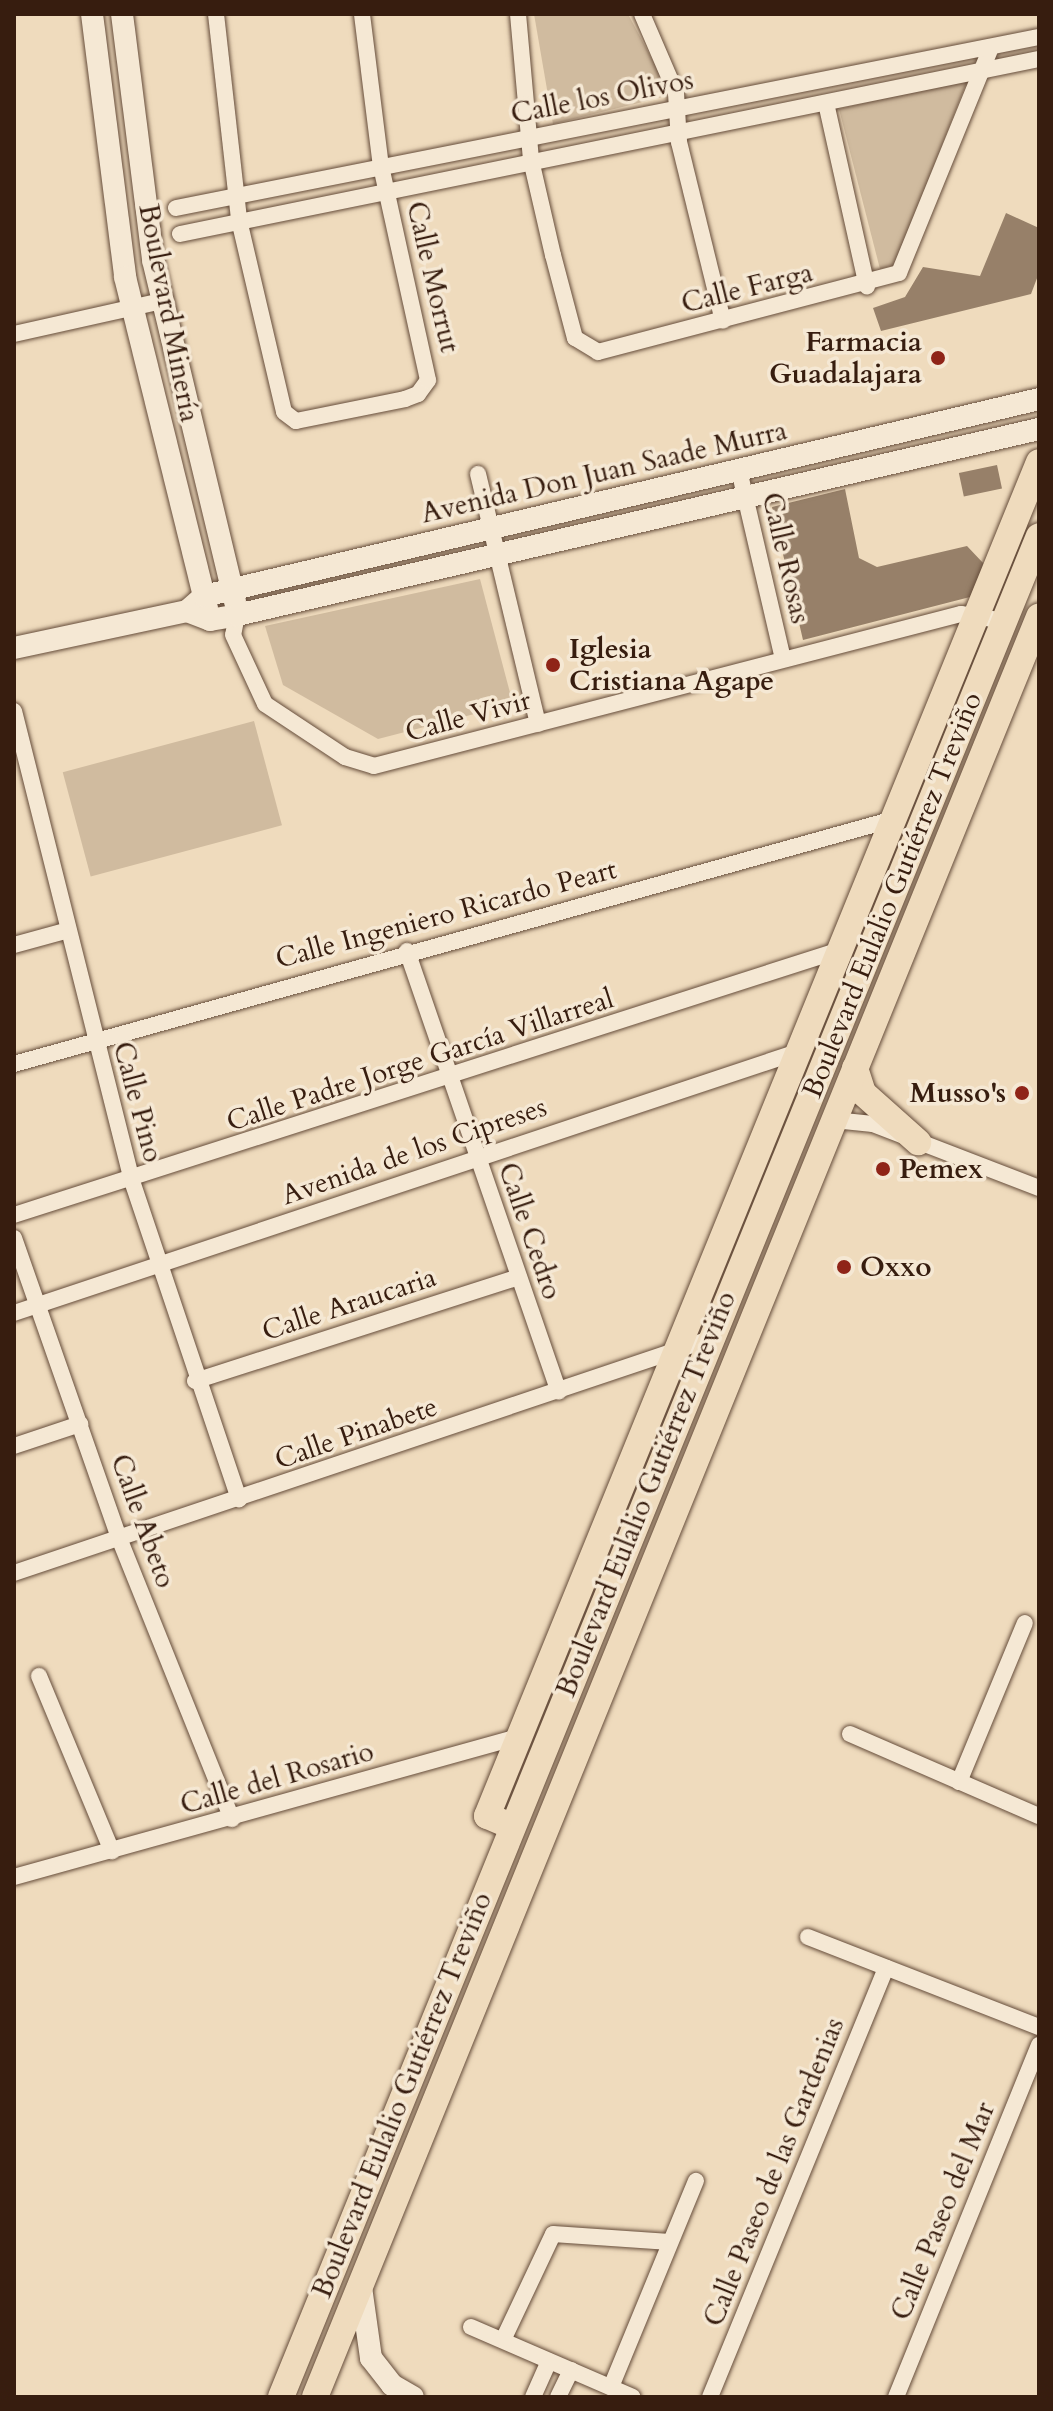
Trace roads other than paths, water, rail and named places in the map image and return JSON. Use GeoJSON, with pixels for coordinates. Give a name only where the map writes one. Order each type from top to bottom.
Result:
{"type":"FeatureCollection","features":[{"type":"Feature","properties":{"kind":"main road","name":"Boulevard Eulalio Gutiérrez Treviño"},"geometry":{"type":"LineString","coordinates":[[511,1826],[487,1816],[804,1050],[840,950],[1039,462]]}},
{"type":"Feature","properties":{"kind":"main road","name":"Boulevard Eulalio Gutiérrez Treviño"},"geometry":{"type":"LineString","coordinates":[[281,2397],[1039,536]]}},
{"type":"Feature","properties":{"kind":"main road","name":"Boulevard Eulalio Gutiérrez Treviño"},"geometry":{"type":"LineString","coordinates":[[315,2397],[1039,617]]}},
{"type":"Feature","properties":{"kind":"main road"},"geometry":{"type":"LineString","coordinates":[[855,1068],[872,1103],[918,1142]]}},
{"type":"Feature","properties":{"kind":"main road"},"geometry":{"type":"LineString","coordinates":[[782,1169],[812,1131],[834,1120]]}},
{"type":"Feature","properties":{"kind":"street","name":"Boulevard Minería"},"geometry":{"type":"LineString","coordinates":[[92,14],[132,309],[210,620]]}},
{"type":"Feature","properties":{"kind":"street","name":"Boulevard Minería"},"geometry":{"type":"LineString","coordinates":[[122,14],[162,301],[232,590],[235,625]]}},
{"type":"Feature","properties":{"kind":"street"},"geometry":{"type":"LineString","coordinates":[[216,14],[239,220]]}},
{"type":"Feature","properties":{"kind":"street","name":"Calle Morrut"},"geometry":{"type":"LineString","coordinates":[[239,220],[284,412],[306,421],[418,394],[428,380],[381,167],[362,14]]}},
{"type":"Feature","properties":{"kind":"street","name":"Calle Farga"},"geometry":{"type":"LineString","coordinates":[[518,14],[531,160],[580,347],[598,352],[893,278],[905,265],[991,47]]}},
{"type":"Feature","properties":{"kind":"street"},"geometry":{"type":"LineString","coordinates":[[642,14],[678,108],[679,132],[723,321]]}},
{"type":"Feature","properties":{"kind":"street","name":"Calle los Olivos"},"geometry":{"type":"LineString","coordinates":[[176,208],[1039,37]]}},
{"type":"Feature","properties":{"kind":"street","name":"Calle los Olivos"},"geometry":{"type":"LineString","coordinates":[[180,234],[531,160],[1039,59]]}},
{"type":"Feature","properties":{"kind":"street"},"geometry":{"type":"LineString","coordinates":[[826,103],[867,286]]}},
{"type":"Feature","properties":{"kind":"street"},"geometry":{"type":"LineString","coordinates":[[14,334],[162,301]]}},
{"type":"Feature","properties":{"kind":"street","name":"Avenida Don Juan Saade Murra"},"geometry":{"type":"LineString","coordinates":[[14,648],[187,611],[204,596],[1039,399]]}},
{"type":"Feature","properties":{"kind":"street","name":"Avenida Don Juan Saade Murra"},"geometry":{"type":"LineString","coordinates":[[210,620],[235,625],[497,558],[1039,429]]}},
{"type":"Feature","properties":{"kind":"street","name":"Calle Rosas"},"geometry":{"type":"LineString","coordinates":[[739,470],[783,659]]}},
{"type":"Feature","properties":{"kind":"street"},"geometry":{"type":"LineString","coordinates":[[478,474],[538,724]]}},
{"type":"Feature","properties":{"kind":"street"},"geometry":{"type":"LineString","coordinates":[[187,611],[210,620]]}},
{"type":"Feature","properties":{"kind":"street","name":"Calle Vivir"},"geometry":{"type":"LineString","coordinates":[[235,625],[265,704],[358,763],[390,765],[783,659],[975,614],[1005,621]]}},
{"type":"Feature","properties":{"kind":"street","name":"Calle Pino"},"geometry":{"type":"LineString","coordinates":[[14,711],[65,931],[132,1181],[195,1381],[239,1499]]}},
{"type":"Feature","properties":{"kind":"street","name":"Calle Ingeniero Ricardo Peart"},"geometry":{"type":"LineString","coordinates":[[14,1064],[407,951],[894,819]]}},
{"type":"Feature","properties":{"kind":"street"},"geometry":{"type":"LineString","coordinates":[[14,945],[65,931]]}},
{"type":"Feature","properties":{"kind":"street","name":"Calle Padre Jorge García Villarreal"},"geometry":{"type":"LineString","coordinates":[[14,1215],[132,1181],[840,950]]}},
{"type":"Feature","properties":{"kind":"street","name":"Calle Cedro"},"geometry":{"type":"LineString","coordinates":[[407,951],[559,1392]]}},
{"type":"Feature","properties":{"kind":"street","name":"Avenida de los Cipreses"},"geometry":{"type":"LineString","coordinates":[[14,1313],[477,1156],[804,1050],[832,1046]]}},
{"type":"Feature","properties":{"kind":"street"},"geometry":{"type":"LineString","coordinates":[[834,1120],[873,1124],[1039,1188]]}},
{"type":"Feature","properties":{"kind":"street","name":"Calle Abeto"},"geometry":{"type":"LineString","coordinates":[[14,1238],[119,1538],[232,1819]]}},
{"type":"Feature","properties":{"kind":"street","name":"Calle Araucaria"},"geometry":{"type":"LineString","coordinates":[[195,1381],[519,1277]]}},
{"type":"Feature","properties":{"kind":"street","name":"Calle Pinabete"},"geometry":{"type":"LineString","coordinates":[[14,1573],[713,1338]]}},
{"type":"Feature","properties":{"kind":"street"},"geometry":{"type":"LineString","coordinates":[[14,1446],[80,1424]]}},
{"type":"Feature","properties":{"kind":"street"},"geometry":{"type":"LineString","coordinates":[[959,1782],[1025,1623]]}},
{"type":"Feature","properties":{"kind":"street"},"geometry":{"type":"LineString","coordinates":[[39,1676],[112,1851]]}},
{"type":"Feature","properties":{"kind":"street","name":"Calle del Rosario"},"geometry":{"type":"LineString","coordinates":[[14,1877],[232,1819],[554,1727]]}},
{"type":"Feature","properties":{"kind":"street"},"geometry":{"type":"LineString","coordinates":[[850,1734],[1039,1816]]}},
{"type":"Feature","properties":{"kind":"street"},"geometry":{"type":"LineString","coordinates":[[808,1937],[1039,2027]]}},
{"type":"Feature","properties":{"kind":"street","name":"Calle Paseo de las Gardenias"},"geometry":{"type":"LineString","coordinates":[[710,2397],[886,1968]]}},
{"type":"Feature","properties":{"kind":"street","name":"Calle Paseo del Mar"},"geometry":{"type":"LineString","coordinates":[[896,2397],[1039,2045]]}},
{"type":"Feature","properties":{"kind":"street"},"geometry":{"type":"LineString","coordinates":[[611,2387],[696,2181]]}},
{"type":"Feature","properties":{"kind":"street"},"geometry":{"type":"LineString","coordinates":[[503,2340],[553,2234],[670,2242]]}},
{"type":"Feature","properties":{"kind":"street"},"geometry":{"type":"LineString","coordinates":[[360,2283],[371,2358],[392,2385],[413,2397]]}},
{"type":"Feature","properties":{"kind":"street"},"geometry":{"type":"LineString","coordinates":[[471,2327],[633,2397]]}},
{"type":"Feature","properties":{"kind":"street"},"geometry":{"type":"LineString","coordinates":[[533,2397],[549,2361]]}},
{"type":"Feature","properties":{"kind":"street"},"geometry":{"type":"LineString","coordinates":[[558,2397],[571,2370]]}},
{"type":"Feature","properties":{"kind":"place","name":"Farmacia Guadalajara"},"geometry":{"type":"Point","coordinates":[938,358]}},
{"type":"Feature","properties":{"kind":"place","name":"Iglesia Cristiana Agape"},"geometry":{"type":"Point","coordinates":[553,665]}},
{"type":"Feature","properties":{"kind":"place","name":"Musso's"},"geometry":{"type":"Point","coordinates":[1022,1093]}},
{"type":"Feature","properties":{"kind":"place","name":"Pemex"},"geometry":{"type":"Point","coordinates":[883,1169]}},
{"type":"Feature","properties":{"kind":"place","name":"Oxxo"},"geometry":{"type":"Point","coordinates":[844,1267]}}]}
